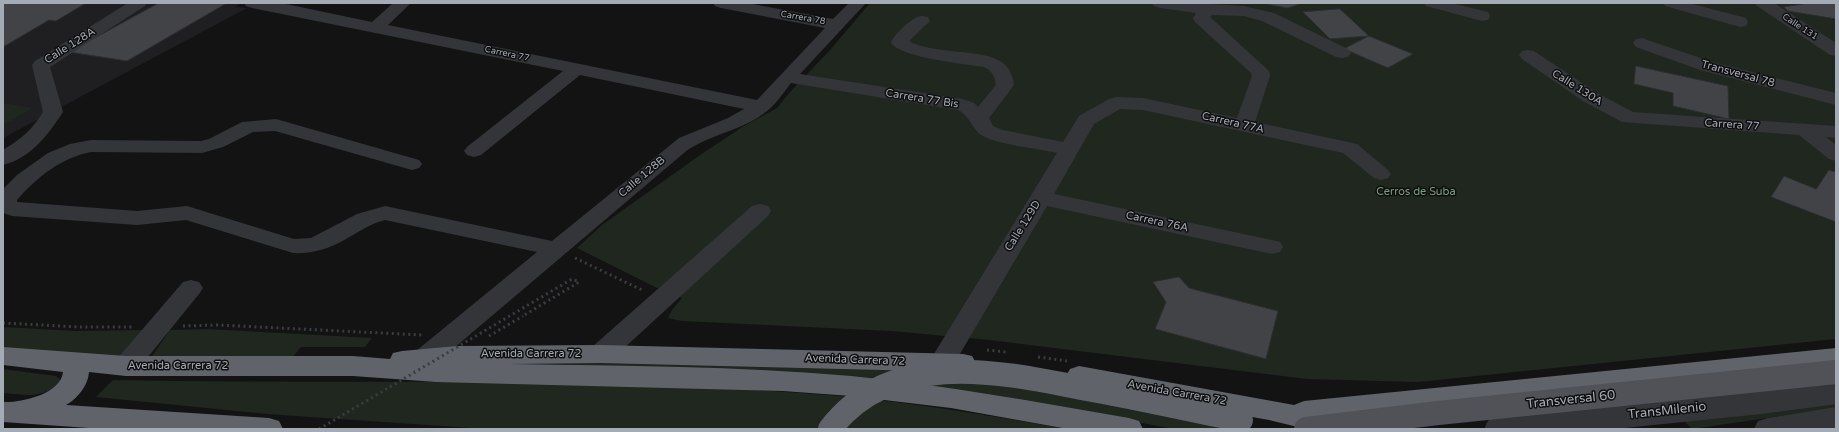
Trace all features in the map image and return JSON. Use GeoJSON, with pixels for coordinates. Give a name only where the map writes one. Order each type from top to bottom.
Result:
{"type":"FeatureCollection","features":[{"type":"Feature","properties":{"kind":"highway","name":"Avenida Carrera 72"},"geometry":{"type":"LineString","coordinates":[[353,366],[457,355],[601,354],[942,362],[1020,367],[1137,385],[1269,410],[1352,429]]}},
{"type":"Feature","properties":{"kind":"highway","name":"Avenida Carrera 72"},"geometry":{"type":"LineString","coordinates":[[3,356],[126,366],[353,366],[436,372],[706,378],[851,386],[951,398],[1129,429]]}},
{"type":"Feature","properties":{"kind":"highway"},"geometry":{"type":"LineString","coordinates":[[1269,410],[1312,411],[1836,357]]}},
{"type":"Feature","properties":{"kind":"highway"},"geometry":{"type":"LineString","coordinates":[[6,412],[34,408],[50,402],[63,394],[72,384],[77,375],[76,368],[70,364],[62,362]]}},
{"type":"Feature","properties":{"kind":"highway"},"geometry":{"type":"LineString","coordinates":[[830,429],[836,420],[859,399],[884,386],[912,376],[953,371],[1004,374],[1292,429]]}},
{"type":"Feature","properties":{"kind":"highway"},"geometry":{"type":"LineString","coordinates":[[6,412],[269,429]]}},
{"type":"Feature","properties":{"kind":"main road","name":"Transversal 60"},"geometry":{"type":"LineString","coordinates":[[1306,429],[1397,418],[1714,386],[1836,372]]}},
{"type":"Feature","properties":{"kind":"street","name":"Calle 128A"},"geometry":{"type":"LineString","coordinates":[[3,159],[30,142],[41,131],[53,112],[41,65],[139,3]]}},
{"type":"Feature","properties":{"kind":"street","name":"Carrera 77"},"geometry":{"type":"LineString","coordinates":[[252,3],[289,6],[376,27],[761,107]]}},
{"type":"Feature","properties":{"kind":"street"},"geometry":{"type":"LineString","coordinates":[[376,27],[403,3]]}},
{"type":"Feature","properties":{"kind":"street","name":"Calle 128B"},"geometry":{"type":"LineString","coordinates":[[425,358],[682,145],[735,122],[761,107],[787,77],[858,3]]}},
{"type":"Feature","properties":{"kind":"street"},"geometry":{"type":"LineString","coordinates":[[1160,3],[1207,10],[1244,11],[1268,17],[1342,53]]}},
{"type":"Feature","properties":{"kind":"street"},"geometry":{"type":"LineString","coordinates":[[1432,3],[1482,16]]}},
{"type":"Feature","properties":{"kind":"street"},"geometry":{"type":"LineString","coordinates":[[1671,3],[1740,22]]}},
{"type":"Feature","properties":{"kind":"street","name":"Calle 131"},"geometry":{"type":"LineString","coordinates":[[1763,3],[1836,51]]}},
{"type":"Feature","properties":{"kind":"street"},"geometry":{"type":"LineString","coordinates":[[727,8],[834,29]]}},
{"type":"Feature","properties":{"kind":"street"},"geometry":{"type":"LineString","coordinates":[[1207,10],[1201,18],[1260,71],[1261,76],[1244,125]]}},
{"type":"Feature","properties":{"kind":"street"},"geometry":{"type":"LineString","coordinates":[[1268,17],[1272,14],[1292,12]]}},
{"type":"Feature","properties":{"kind":"street"},"geometry":{"type":"LineString","coordinates":[[922,21],[901,39],[900,43],[902,46],[915,50],[988,62],[997,66],[1004,72],[1006,85],[979,118]]}},
{"type":"Feature","properties":{"kind":"street","name":"Transversal 78"},"geometry":{"type":"LineString","coordinates":[[1642,43],[1706,66],[1836,99]]}},
{"type":"Feature","properties":{"kind":"street","name":"Calle 130A"},"geometry":{"type":"LineString","coordinates":[[1528,55],[1590,97],[1629,118]]}},
{"type":"Feature","properties":{"kind":"street"},"geometry":{"type":"LineString","coordinates":[[474,151],[578,68]]}},
{"type":"Feature","properties":{"kind":"street","name":"Carrera 77 Bis"},"geometry":{"type":"LineString","coordinates":[[787,77],[962,105],[968,107],[979,118],[986,130],[998,135],[1069,149]]}},
{"type":"Feature","properties":{"kind":"street","name":"Carrera 77A"},"geometry":{"type":"LineString","coordinates":[[1116,103],[1143,104],[1350,148],[1381,174]]}},
{"type":"Feature","properties":{"kind":"street","name":"Calle 129D"},"geometry":{"type":"LineString","coordinates":[[942,362],[1041,198],[1086,120],[1116,103]]}},
{"type":"Feature","properties":{"kind":"street","name":"Carrera 77"},"geometry":{"type":"LineString","coordinates":[[1629,118],[1836,132]]}},
{"type":"Feature","properties":{"kind":"street"},"geometry":{"type":"LineString","coordinates":[[412,164],[276,125],[249,126],[216,143],[202,147],[91,146],[70,150],[13,178],[6,199],[6,205],[12,209],[137,218],[187,213],[293,246],[308,247],[323,242],[373,214],[385,213],[556,248]]}},
{"type":"Feature","properties":{"kind":"street"},"geometry":{"type":"LineString","coordinates":[[1708,141],[1721,125]]}},
{"type":"Feature","properties":{"kind":"street"},"geometry":{"type":"LineString","coordinates":[[1806,131],[1836,155]]}},
{"type":"Feature","properties":{"kind":"street","name":"Carrera 76A"},"geometry":{"type":"LineString","coordinates":[[1041,198],[1272,247]]}},
{"type":"Feature","properties":{"kind":"street"},"geometry":{"type":"LineString","coordinates":[[601,354],[760,211]]}},
{"type":"Feature","properties":{"kind":"street"},"geometry":{"type":"LineString","coordinates":[[126,366],[191,288]]}},
{"type":"Feature","properties":{"kind":"street","name":"TransMilenio"},"geometry":{"type":"LineString","coordinates":[[1497,429],[1760,402],[1836,392]]}},
{"type":"Feature","properties":{"kind":"street"},"geometry":{"type":"LineString","coordinates":[[1768,429],[1836,418]]}},
{"type":"Feature","properties":{"kind":"path"},"geometry":{"type":"LineString","coordinates":[[556,248],[661,300]]}},
{"type":"Feature","properties":{"kind":"path"},"geometry":{"type":"LineString","coordinates":[[319,429],[572,278],[579,282],[523,316]]}},
{"type":"Feature","properties":{"kind":"shaded area"},"geometry":{"type":"Polygon","coordinates":[[[3,3],[241,3],[235,7],[247,8],[3,138],[3,3]]]}},
{"type":"Feature","properties":{"kind":"green space","name":"Cerros de Suba"},"geometry":{"type":"Polygon","coordinates":[[[870,3],[1836,3],[1836,339],[1418,382],[1307,379],[989,340],[891,331],[682,321],[668,318],[672,310],[682,298],[655,287],[577,248],[602,225],[700,155],[744,126],[777,108],[830,50],[870,3]]]}},
{"type":"Feature","properties":{"kind":"green space"},"geometry":{"type":"Polygon","coordinates":[[[3,103],[33,108],[3,125],[3,103]]]}},
{"type":"Feature","properties":{"kind":"green space"},"geometry":{"type":"Polygon","coordinates":[[[3,327],[76,331],[145,330],[121,356],[3,351],[3,327]]]}},
{"type":"Feature","properties":{"kind":"green space"},"geometry":{"type":"Polygon","coordinates":[[[208,329],[372,338],[365,347],[301,347],[292,358],[152,356],[170,330],[208,329]]]}},
{"type":"Feature","properties":{"kind":"green space"},"geometry":{"type":"Polygon","coordinates":[[[499,360],[908,368],[1242,429],[1174,429],[1045,405],[496,365],[499,360]]]}},
{"type":"Feature","properties":{"kind":"green space"},"geometry":{"type":"Polygon","coordinates":[[[3,369],[56,376],[60,379],[60,384],[45,392],[33,395],[3,393],[3,369]]]}},
{"type":"Feature","properties":{"kind":"green space"},"geometry":{"type":"Polygon","coordinates":[[[113,380],[567,383],[749,389],[897,402],[1068,429],[485,429],[267,414],[96,397],[113,380]]]}},
{"type":"Feature","properties":{"kind":"green space"},"geometry":{"type":"Polygon","coordinates":[[[1836,399],[1836,408],[1692,429],[1684,421],[1836,399]]]}},
{"type":"Feature","properties":{"kind":"building"},"geometry":{"type":"Polygon","coordinates":[[[3,3],[86,3],[56,21],[49,20],[3,47],[3,3]]]}},
{"type":"Feature","properties":{"kind":"building"},"geometry":{"type":"Polygon","coordinates":[[[159,3],[227,3],[127,61],[69,52],[159,3]]]}},
{"type":"Feature","properties":{"kind":"building"},"geometry":{"type":"Polygon","coordinates":[[[1261,3],[1303,3],[1288,8],[1261,3]]]}},
{"type":"Feature","properties":{"kind":"building"},"geometry":{"type":"Polygon","coordinates":[[[1809,3],[1836,3],[1836,19],[1788,11],[1784,7],[1809,3]]]}},
{"type":"Feature","properties":{"kind":"building"},"geometry":{"type":"Polygon","coordinates":[[[1340,9],[1369,36],[1330,39],[1303,12],[1340,9]]]}},
{"type":"Feature","properties":{"kind":"building"},"geometry":{"type":"Polygon","coordinates":[[[1369,36],[1413,54],[1388,68],[1344,49],[1369,36]]]}},
{"type":"Feature","properties":{"kind":"building"},"geometry":{"type":"Polygon","coordinates":[[[1636,66],[1728,86],[1729,119],[1673,106],[1673,93],[1634,84],[1636,66]]]}},
{"type":"Feature","properties":{"kind":"building"},"geometry":{"type":"Polygon","coordinates":[[[1829,170],[1836,172],[1836,222],[1771,197],[1784,176],[1816,189],[1829,170]]]}},
{"type":"Feature","properties":{"kind":"building"},"geometry":{"type":"Polygon","coordinates":[[[1179,277],[1189,288],[1278,311],[1266,359],[1155,329],[1166,302],[1153,282],[1179,277]]]}}]}
